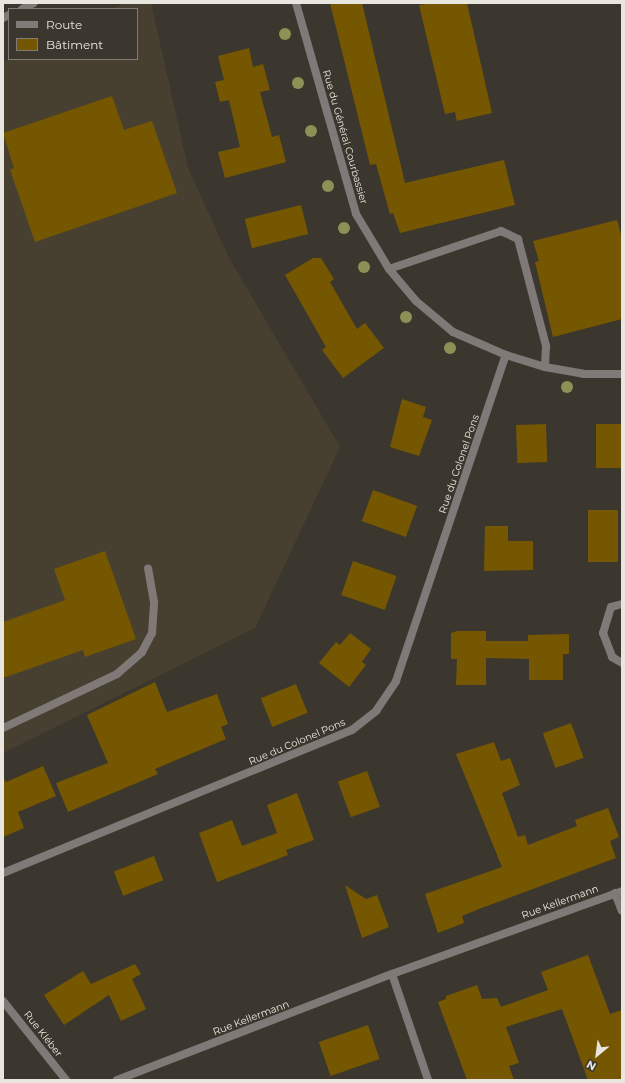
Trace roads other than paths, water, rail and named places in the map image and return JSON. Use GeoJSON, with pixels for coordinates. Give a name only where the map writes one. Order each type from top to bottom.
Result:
{"type":"FeatureCollection","features":[{"type":"Feature","properties":{"kind":"street"},"geometry":{"type":"LineString","coordinates":[[24,8],[34,3]]}},
{"type":"Feature","properties":{"kind":"street","name":"Rue du Général Courbassier"},"geometry":{"type":"LineString","coordinates":[[296,3],[356,214],[389,269],[416,301],[453,332],[506,355],[545,367],[583,374],[622,374]]}},
{"type":"Feature","properties":{"kind":"street"},"geometry":{"type":"LineString","coordinates":[[389,269],[501,231],[518,238],[546,346],[545,367]]}},
{"type":"Feature","properties":{"kind":"street","name":"Rue du Colonel Pons"},"geometry":{"type":"LineString","coordinates":[[3,873],[352,730],[376,711],[396,681],[506,355]]}},
{"type":"Feature","properties":{"kind":"street"},"geometry":{"type":"LineString","coordinates":[[3,728],[117,674],[142,652],[152,633],[154,602],[148,569]]}},
{"type":"Feature","properties":{"kind":"street"},"geometry":{"type":"LineString","coordinates":[[622,604],[611,607],[603,633],[612,657],[622,663]]}},
{"type":"Feature","properties":{"kind":"street"},"geometry":{"type":"LineString","coordinates":[[618,892],[622,911]]}},
{"type":"Feature","properties":{"kind":"street","name":"Rue Kellermann"},"geometry":{"type":"LineString","coordinates":[[117,1080],[392,974],[618,892]]}},
{"type":"Feature","properties":{"kind":"street"},"geometry":{"type":"LineString","coordinates":[[392,974],[428,1080]]}},
{"type":"Feature","properties":{"kind":"street","name":"Rue Kléber"},"geometry":{"type":"LineString","coordinates":[[3,1001],[66,1080]]}}]}
